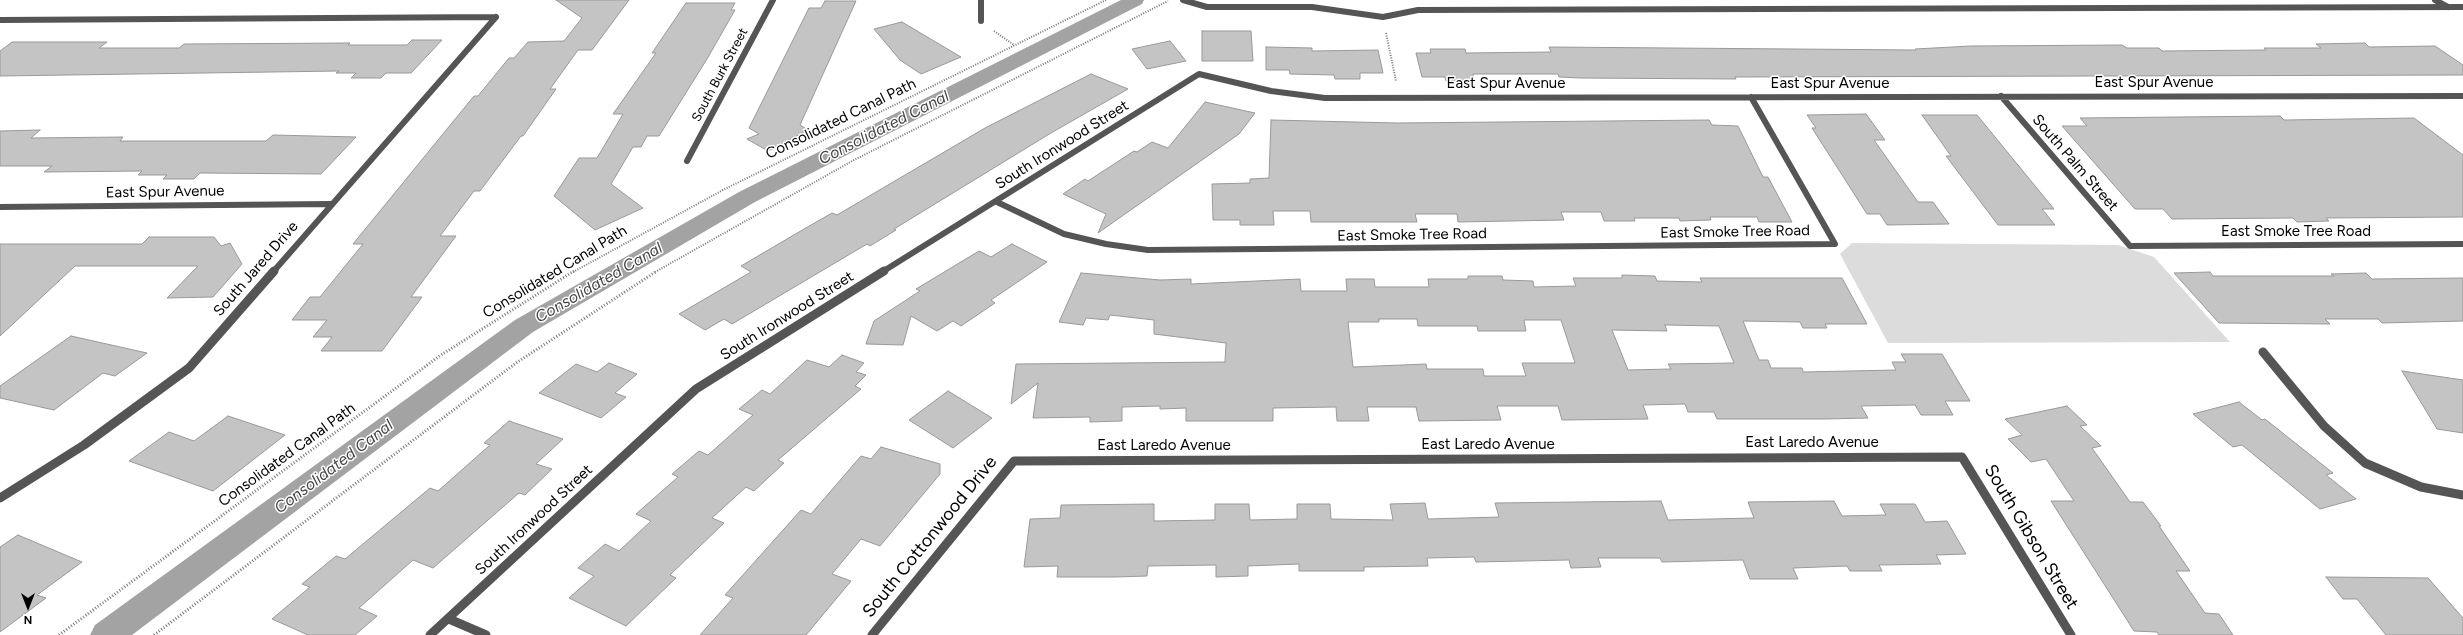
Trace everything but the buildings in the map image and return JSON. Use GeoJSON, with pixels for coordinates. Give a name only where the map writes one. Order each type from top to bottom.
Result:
{"type":"FeatureCollection","features":[{"type":"Feature","properties":{"kind":"street","name":"South Burk Street"},"geometry":{"type":"LineString","coordinates":[[687,160],[773,0]]}},
{"type":"Feature","properties":{"kind":"street"},"geometry":{"type":"LineString","coordinates":[[981,0],[981,21]]}},
{"type":"Feature","properties":{"kind":"street"},"geometry":{"type":"LineString","coordinates":[[1183,0],[1207,7],[1312,7],[1383,17],[1418,10],[2463,7]]}},
{"type":"Feature","properties":{"kind":"street"},"geometry":{"type":"LineString","coordinates":[[2435,0],[2448,7]]}},
{"type":"Feature","properties":{"kind":"street","name":"South Jared Drive"},"geometry":{"type":"LineString","coordinates":[[0,20],[496,17],[189,368],[84,445],[0,498]]}},
{"type":"Feature","properties":{"kind":"street","name":"East Spur Avenue"},"geometry":{"type":"LineString","coordinates":[[1199,74],[1298,96],[2463,96]]}},
{"type":"Feature","properties":{"kind":"street","name":"South Ironwood Street"},"geometry":{"type":"LineString","coordinates":[[430,635],[696,389],[997,202],[1199,74]]}},
{"type":"Feature","properties":{"kind":"street","name":"South Palm Street"},"geometry":{"type":"LineString","coordinates":[[2001,96],[2130,246]]}},
{"type":"Feature","properties":{"kind":"street","name":"East Smoke Tree Road"},"geometry":{"type":"LineString","coordinates":[[997,202],[1064,234],[1106,244],[1148,250],[1835,244],[1751,97]]}},
{"type":"Feature","properties":{"kind":"street","name":"East Spur Avenue"},"geometry":{"type":"LineString","coordinates":[[0,207],[331,204]]}},
{"type":"Feature","properties":{"kind":"street","name":"East Smoke Tree Road"},"geometry":{"type":"LineString","coordinates":[[2130,246],[2463,244]]}},
{"type":"Feature","properties":{"kind":"street"},"geometry":{"type":"LineString","coordinates":[[2262,352],[2324,426],[2365,463],[2421,487],[2463,495]]}},
{"type":"Feature","properties":{"kind":"street","name":"East Laredo Avenue"},"geometry":{"type":"LineString","coordinates":[[1014,460],[1962,457]]}},
{"type":"Feature","properties":{"kind":"street","name":"South Gibson Street"},"geometry":{"type":"LineString","coordinates":[[1962,457],[2071,635]]}},
{"type":"Feature","properties":{"kind":"street","name":"South Cottonwood Drive"},"geometry":{"type":"LineString","coordinates":[[872,635],[1014,460]]}},
{"type":"Feature","properties":{"kind":"street"},"geometry":{"type":"LineString","coordinates":[[449,618],[486,635]]}},
{"type":"Feature","properties":{"kind":"path","name":"Consolidated Canal Path"},"geometry":{"type":"LineString","coordinates":[[59,635],[441,355],[594,259],[723,190],[1106,0]]}},
{"type":"Feature","properties":{"kind":"path"},"geometry":{"type":"LineString","coordinates":[[154,635],[516,363],[633,285],[854,160],[1170,0]]}},
{"type":"Feature","properties":{"kind":"path"},"geometry":{"type":"LineString","coordinates":[[1383,17],[1399,97]]}},
{"type":"Feature","properties":{"kind":"path"},"geometry":{"type":"LineString","coordinates":[[981,21],[1015,45]]}},
{"type":"Feature","properties":{"kind":"shaded area"},"geometry":{"type":"Polygon","coordinates":[[[1852,243],[2118,245],[2154,257],[2230,342],[1888,343],[1840,254],[1852,243]]]}},
{"type":"Feature","properties":{"kind":"waterway","name":"Consolidated Canal"},"geometry":{"type":"LineString","coordinates":[[107,635],[524,326],[608,276],[747,197],[1135,0]]}}]}
